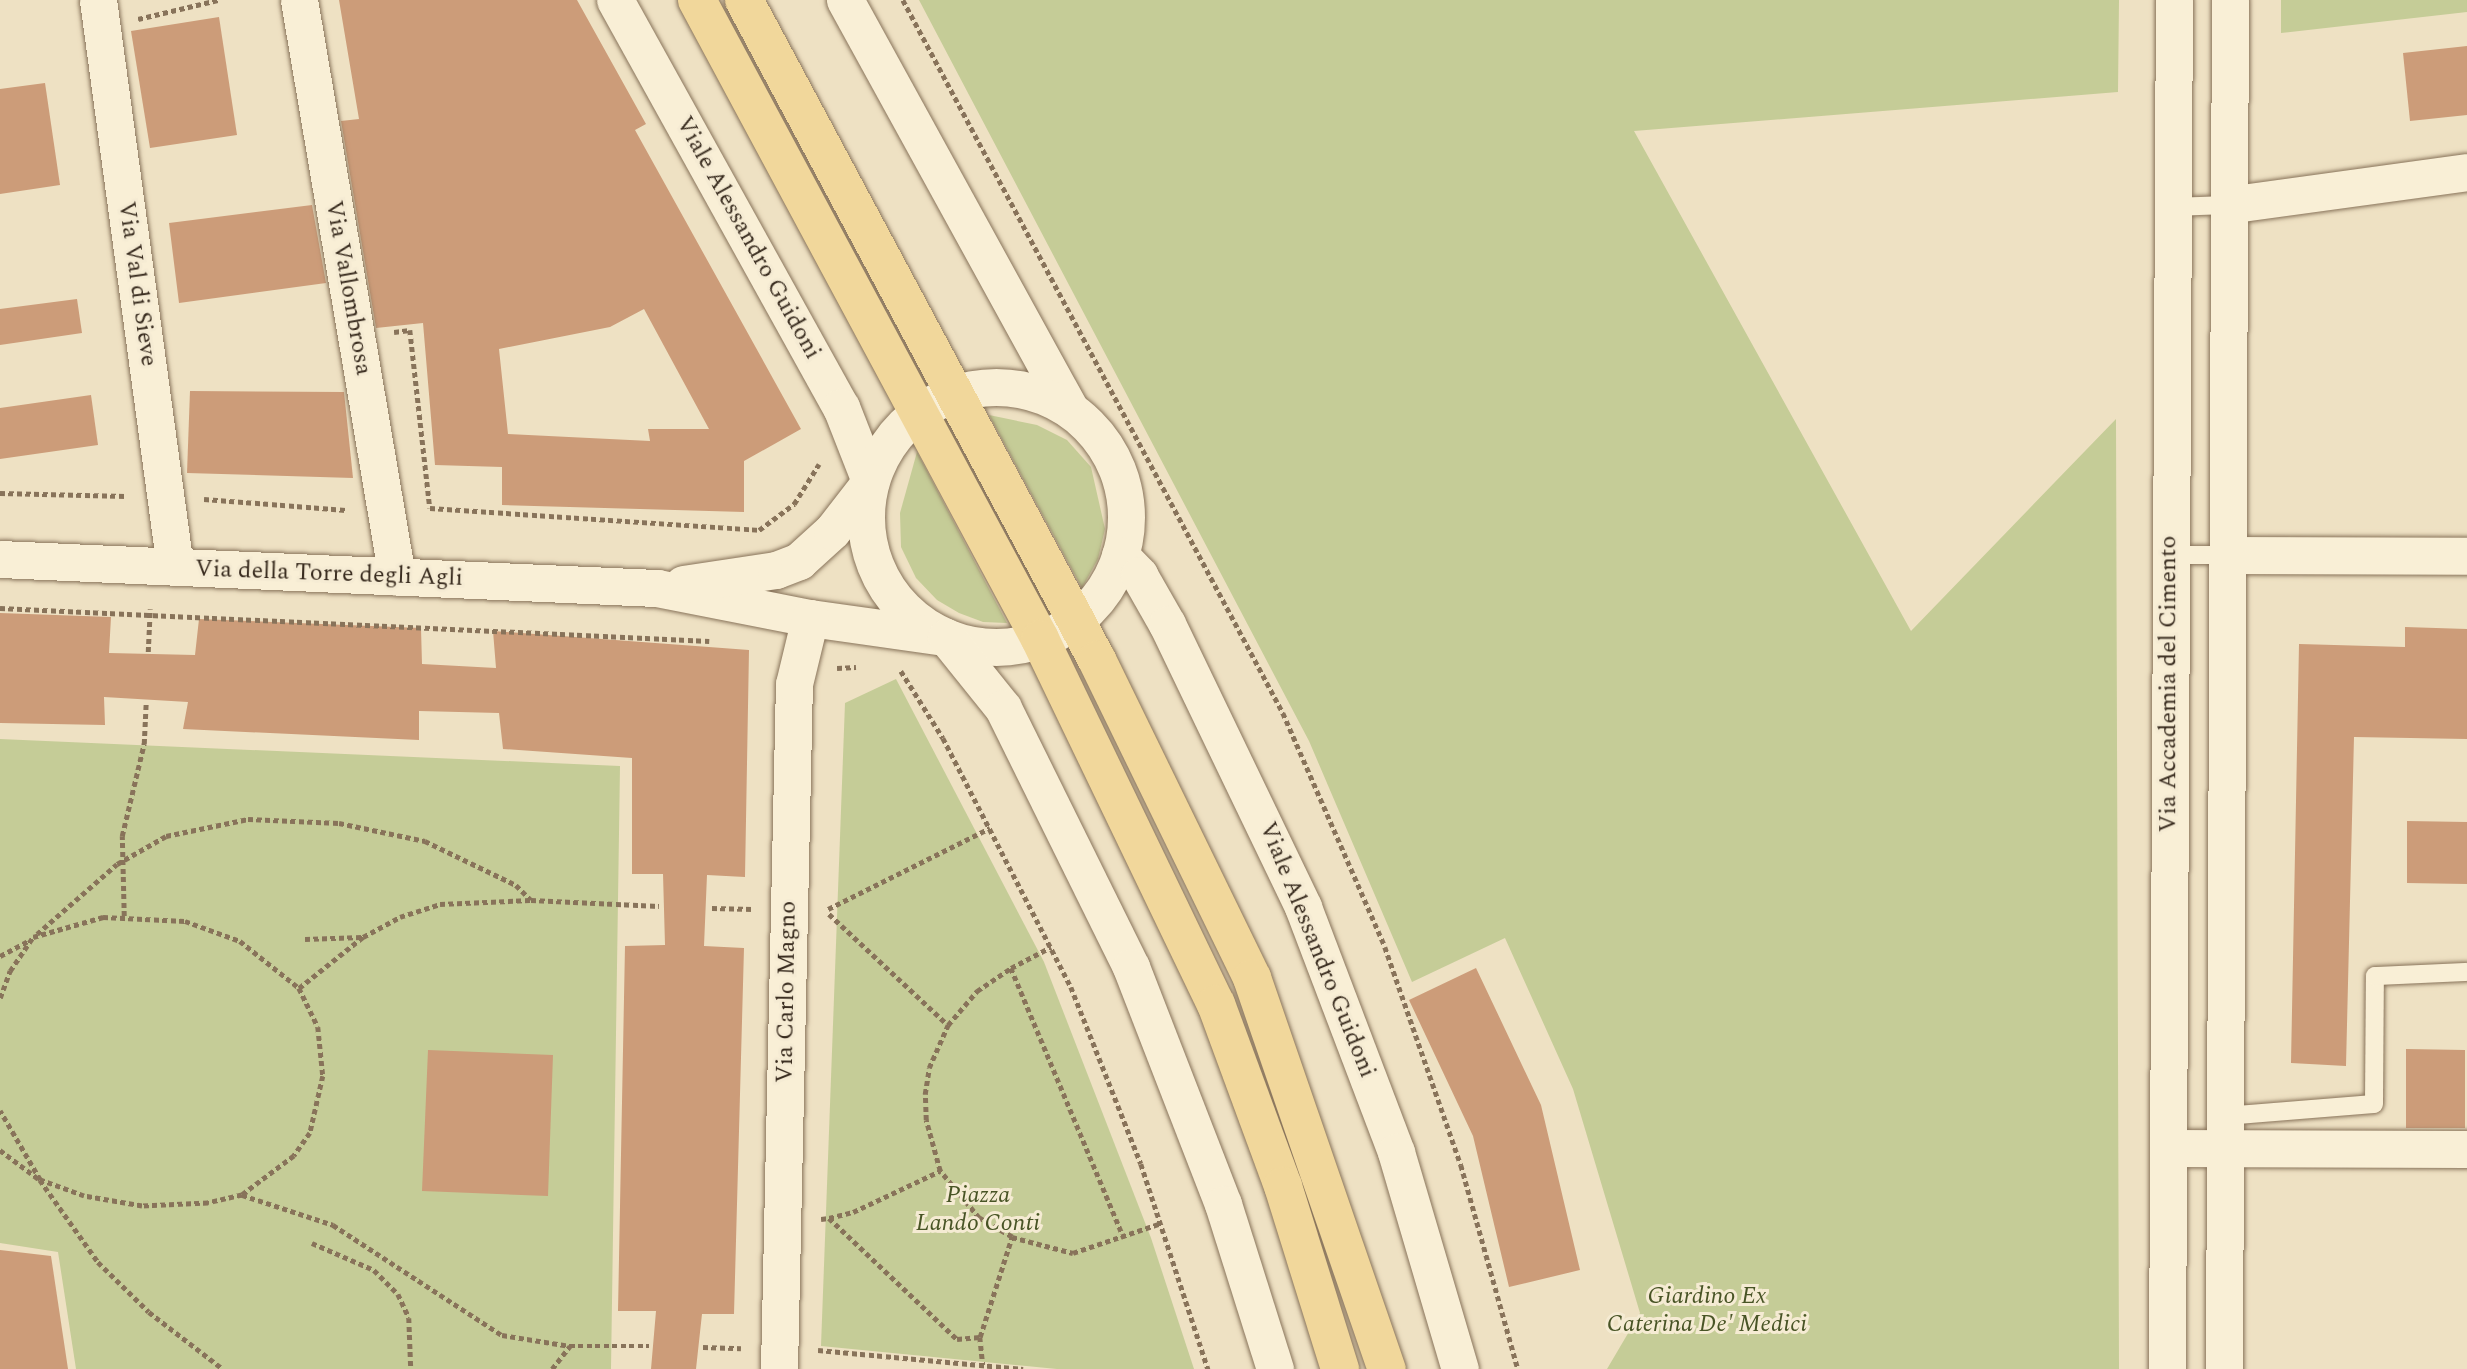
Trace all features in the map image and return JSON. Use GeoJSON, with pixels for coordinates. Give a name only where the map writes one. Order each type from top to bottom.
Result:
{"type":"FeatureCollection","features":[{"type":"Feature","properties":{"kind":"main road"},"geometry":{"type":"LineString","coordinates":[[697,0],[1040,639],[1216,1004],[1287,1199],[1340,1369]]}},
{"type":"Feature","properties":{"kind":"main road"},"geometry":{"type":"LineString","coordinates":[[744,0],[1076,620],[1252,978],[1387,1369]]}},
{"type":"Feature","properties":{"kind":"street","name":"Via Val di Sieve"},"geometry":{"type":"LineString","coordinates":[[98,0],[163,567]]}},
{"type":"Feature","properties":{"kind":"street","name":"Via Vallombrosa"},"geometry":{"type":"LineString","coordinates":[[299,0],[397,577]]}},
{"type":"Feature","properties":{"kind":"street","name":"Viale Alessandro Guidoni"},"geometry":{"type":"LineString","coordinates":[[615,0],[841,407],[870,481]]}},
{"type":"Feature","properties":{"kind":"street","name":"Via Accademia del Cimento"},"geometry":{"type":"LineString","coordinates":[[2168,1369],[2174,0]]}},
{"type":"Feature","properties":{"kind":"street"},"geometry":{"type":"LineString","coordinates":[[2224,1369],[2227,205],[2230,0]]}},
{"type":"Feature","properties":{"kind":"street","name":"Viale Alessandro Guidoni"},"geometry":{"type":"LineString","coordinates":[[857,8],[1070,409],[1105,445],[1121,480],[1126,517],[1120,555],[1103,591],[1076,620],[1040,639],[993,647],[946,637]]}},
{"type":"Feature","properties":{"kind":"street"},"geometry":{"type":"LineString","coordinates":[[2227,205],[2467,172]]}},
{"type":"Feature","properties":{"kind":"street","name":"Viale Alessandro Guidoni"},"geometry":{"type":"LineString","coordinates":[[1070,409],[1025,390],[989,387],[954,393],[917,412],[888,443],[870,481],[866,528],[879,574],[906,612],[946,637],[1003,708],[1131,967],[1223,1204],[1275,1369]]}},
{"type":"Feature","properties":{"kind":"street","name":"Via della Torre degli Agli"},"geometry":{"type":"LineString","coordinates":[[657,588],[776,570],[799,561],[832,531],[870,481]]}},
{"type":"Feature","properties":{"kind":"street","name":"Viale Alessandro Guidoni"},"geometry":{"type":"LineString","coordinates":[[1120,555],[1143,582],[1167,624],[1303,907],[1396,1152],[1460,1369]]}},
{"type":"Feature","properties":{"kind":"street"},"geometry":{"type":"LineString","coordinates":[[2226,555],[2467,556]]}},
{"type":"Feature","properties":{"kind":"street","name":"Via della Torre degli Agli"},"geometry":{"type":"LineString","coordinates":[[0,559],[657,588],[810,618],[946,637]]}},
{"type":"Feature","properties":{"kind":"street","name":"Via Carlo Magno"},"geometry":{"type":"LineString","coordinates":[[779,1369],[794,684],[810,618]]}},
{"type":"Feature","properties":{"kind":"street"},"geometry":{"type":"LineString","coordinates":[[2168,1148],[2225,1132],[2467,1149]]}},
{"type":"Feature","properties":{"kind":"lane"},"geometry":{"type":"LineString","coordinates":[[2172,207],[2227,205]]}},
{"type":"Feature","properties":{"kind":"lane"},"geometry":{"type":"LineString","coordinates":[[2170,555],[2226,555]]}},
{"type":"Feature","properties":{"kind":"lane"},"geometry":{"type":"LineString","coordinates":[[2225,1132],[2374,1104],[2375,976],[2467,972]]}},
{"type":"Feature","properties":{"kind":"path"},"geometry":{"type":"LineString","coordinates":[[903,0],[1283,713],[1385,947],[1461,1165],[1518,1369]]}},
{"type":"Feature","properties":{"kind":"path"},"geometry":{"type":"LineString","coordinates":[[356,336],[410,330],[430,508],[759,530],[794,504],[819,471],[820,456]]}},
{"type":"Feature","properties":{"kind":"path"},"geometry":{"type":"LineString","coordinates":[[148,652],[150,611],[163,567]]}},
{"type":"Feature","properties":{"kind":"path"},"geometry":{"type":"LineString","coordinates":[[0,607],[150,611],[716,641]]}},
{"type":"Feature","properties":{"kind":"path"},"geometry":{"type":"LineString","coordinates":[[897,664],[943,738],[1051,947],[1118,1103],[1161,1223],[1208,1369]]}},
{"type":"Feature","properties":{"kind":"path"},"geometry":{"type":"LineString","coordinates":[[124,916],[122,836],[144,744],[146,702]]}},
{"type":"Feature","properties":{"kind":"path"},"geometry":{"type":"LineString","coordinates":[[0,956],[33,937],[124,860],[166,836],[211,824],[301,819],[425,841],[516,885],[531,900]]}},
{"type":"Feature","properties":{"kind":"path"},"geometry":{"type":"LineString","coordinates":[[825,911],[990,828]]}},
{"type":"Feature","properties":{"kind":"path"},"geometry":{"type":"LineString","coordinates":[[299,988],[363,937],[400,917],[440,904],[531,900],[659,906]]}},
{"type":"Feature","properties":{"kind":"path"},"geometry":{"type":"LineString","coordinates":[[712,908],[762,909]]}},
{"type":"Feature","properties":{"kind":"path"},"geometry":{"type":"LineString","coordinates":[[824,924],[825,911]]}},
{"type":"Feature","properties":{"kind":"path"},"geometry":{"type":"LineString","coordinates":[[825,911],[948,1024]]}},
{"type":"Feature","properties":{"kind":"path"},"geometry":{"type":"LineString","coordinates":[[0,998],[10,971],[33,937],[74,923],[124,916],[185,921],[240,941],[299,988],[318,1027],[323,1051],[323,1076],[310,1133],[294,1156],[242,1195],[208,1203],[142,1206],[84,1196],[40,1180],[0,1150]]}},
{"type":"Feature","properties":{"kind":"path"},"geometry":{"type":"LineString","coordinates":[[305,939],[363,937]]}},
{"type":"Feature","properties":{"kind":"path"},"geometry":{"type":"LineString","coordinates":[[1051,947],[1011,968],[977,991],[948,1024],[929,1068],[925,1094],[928,1129],[940,1171],[979,1218],[1012,1237],[1073,1254],[1161,1223]]}},
{"type":"Feature","properties":{"kind":"path"},"geometry":{"type":"LineString","coordinates":[[1011,968],[1124,1238]]}},
{"type":"Feature","properties":{"kind":"path"},"geometry":{"type":"LineString","coordinates":[[0,1111],[40,1180],[98,1262],[149,1312],[223,1369]]}},
{"type":"Feature","properties":{"kind":"path"},"geometry":{"type":"LineString","coordinates":[[817,1219],[853,1212],[940,1171]]}},
{"type":"Feature","properties":{"kind":"path"},"geometry":{"type":"LineString","coordinates":[[242,1195],[333,1224],[502,1335],[570,1346],[649,1346]]}},
{"type":"Feature","properties":{"kind":"path"},"geometry":{"type":"LineString","coordinates":[[816,1232],[817,1206]]}},
{"type":"Feature","properties":{"kind":"path"},"geometry":{"type":"LineString","coordinates":[[829,1218],[957,1339],[980,1337]]}},
{"type":"Feature","properties":{"kind":"path"},"geometry":{"type":"LineString","coordinates":[[983,1365],[980,1337],[1012,1237]]}},
{"type":"Feature","properties":{"kind":"path"},"geometry":{"type":"LineString","coordinates":[[312,1243],[374,1270],[398,1294],[409,1318],[411,1369]]}},
{"type":"Feature","properties":{"kind":"path"},"geometry":{"type":"LineString","coordinates":[[552,1369],[570,1346]]}},
{"type":"Feature","properties":{"kind":"path"},"geometry":{"type":"LineString","coordinates":[[703,1347],[746,1348]]}},
{"type":"Feature","properties":{"kind":"path"},"geometry":{"type":"LineString","coordinates":[[812,1349],[1023,1369]]}},
{"type":"Feature","properties":{"kind":"green space","name":"Giardino Ex Caterina De' Medici"},"geometry":{"type":"Polygon","coordinates":[[[919,0],[2119,0],[2118,92],[1634,131],[1911,631],[2116,419],[2119,1369],[1607,1369],[1640,1313],[1573,1089],[1505,938],[1412,982],[1309,741],[919,0]]]}},
{"type":"Feature","properties":{"kind":"green space"},"geometry":{"type":"Polygon","coordinates":[[[2281,0],[2467,0],[2467,12],[2281,33],[2281,0]]]}},
{"type":"Feature","properties":{"kind":"green space"},"geometry":{"type":"Polygon","coordinates":[[[989,415],[1037,425],[1067,440],[1091,467],[1105,529],[1098,559],[1082,588],[989,415]]]}},
{"type":"Feature","properties":{"kind":"green space"},"geometry":{"type":"Polygon","coordinates":[[[917,452],[1007,623],[983,622],[959,613],[937,600],[916,578],[901,547],[900,513],[917,452]]]}},
{"type":"Feature","properties":{"kind":"green space","name":"Piazza Lando Conti"},"geometry":{"type":"Polygon","coordinates":[[[896,679],[1044,962],[1151,1238],[1194,1369],[1057,1369],[821,1346],[845,703],[896,679]]]}},
{"type":"Feature","properties":{"kind":"green space"},"geometry":{"type":"Polygon","coordinates":[[[0,739],[620,766],[611,1369],[76,1369],[58,1252],[0,1243],[0,739]]]}},
{"type":"Feature","properties":{"kind":"building"},"geometry":{"type":"Polygon","coordinates":[[[339,0],[577,0],[646,124],[635,130],[801,429],[744,461],[744,512],[502,505],[502,467],[435,465],[423,323],[376,328],[341,121],[359,119],[339,0]],[[644,309],[610,327],[499,349],[508,434],[650,441],[648,429],[709,429],[644,309]]]}},
{"type":"Feature","properties":{"kind":"building"},"geometry":{"type":"Polygon","coordinates":[[[219,17],[237,135],[150,148],[131,31],[219,17]]]}},
{"type":"Feature","properties":{"kind":"building"},"geometry":{"type":"Polygon","coordinates":[[[2467,46],[2467,115],[2410,121],[2403,53],[2467,46]]]}},
{"type":"Feature","properties":{"kind":"building"},"geometry":{"type":"Polygon","coordinates":[[[45,83],[60,185],[0,194],[0,89],[45,83]]]}},
{"type":"Feature","properties":{"kind":"building"},"geometry":{"type":"Polygon","coordinates":[[[312,205],[326,283],[179,303],[169,223],[312,205]]]}},
{"type":"Feature","properties":{"kind":"building"},"geometry":{"type":"Polygon","coordinates":[[[77,299],[82,333],[0,345],[0,309],[77,299]]]}},
{"type":"Feature","properties":{"kind":"building"},"geometry":{"type":"Polygon","coordinates":[[[190,391],[344,392],[353,478],[187,473],[190,391]]]}},
{"type":"Feature","properties":{"kind":"building"},"geometry":{"type":"Polygon","coordinates":[[[91,395],[98,445],[0,459],[0,408],[91,395]]]}},
{"type":"Feature","properties":{"kind":"building"},"geometry":{"type":"Polygon","coordinates":[[[0,613],[111,617],[109,653],[195,655],[199,619],[421,628],[422,664],[496,668],[493,631],[749,650],[745,877],[707,875],[704,946],[744,948],[734,1314],[702,1314],[696,1369],[651,1369],[656,1311],[618,1311],[625,946],[665,945],[663,874],[632,874],[632,758],[503,749],[499,713],[419,711],[419,740],[183,729],[188,702],[104,697],[105,725],[0,723],[0,613]]]}},
{"type":"Feature","properties":{"kind":"building"},"geometry":{"type":"Polygon","coordinates":[[[2405,627],[2467,629],[2467,739],[2354,737],[2346,1066],[2291,1063],[2299,644],[2405,647],[2405,627]]]}},
{"type":"Feature","properties":{"kind":"building"},"geometry":{"type":"Polygon","coordinates":[[[2407,821],[2467,822],[2467,884],[2407,883],[2407,821]]]}},
{"type":"Feature","properties":{"kind":"building"},"geometry":{"type":"Polygon","coordinates":[[[1476,968],[1541,1105],[1580,1270],[1509,1287],[1473,1136],[1409,1000],[1476,968]]]}},
{"type":"Feature","properties":{"kind":"building"},"geometry":{"type":"Polygon","coordinates":[[[2406,1049],[2465,1050],[2465,1128],[2406,1128],[2406,1049]]]}},
{"type":"Feature","properties":{"kind":"building"},"geometry":{"type":"Polygon","coordinates":[[[428,1050],[553,1055],[548,1196],[422,1191],[428,1050]]]}},
{"type":"Feature","properties":{"kind":"building"},"geometry":{"type":"Polygon","coordinates":[[[0,1250],[51,1256],[68,1369],[0,1369],[0,1250]]]}}]}
